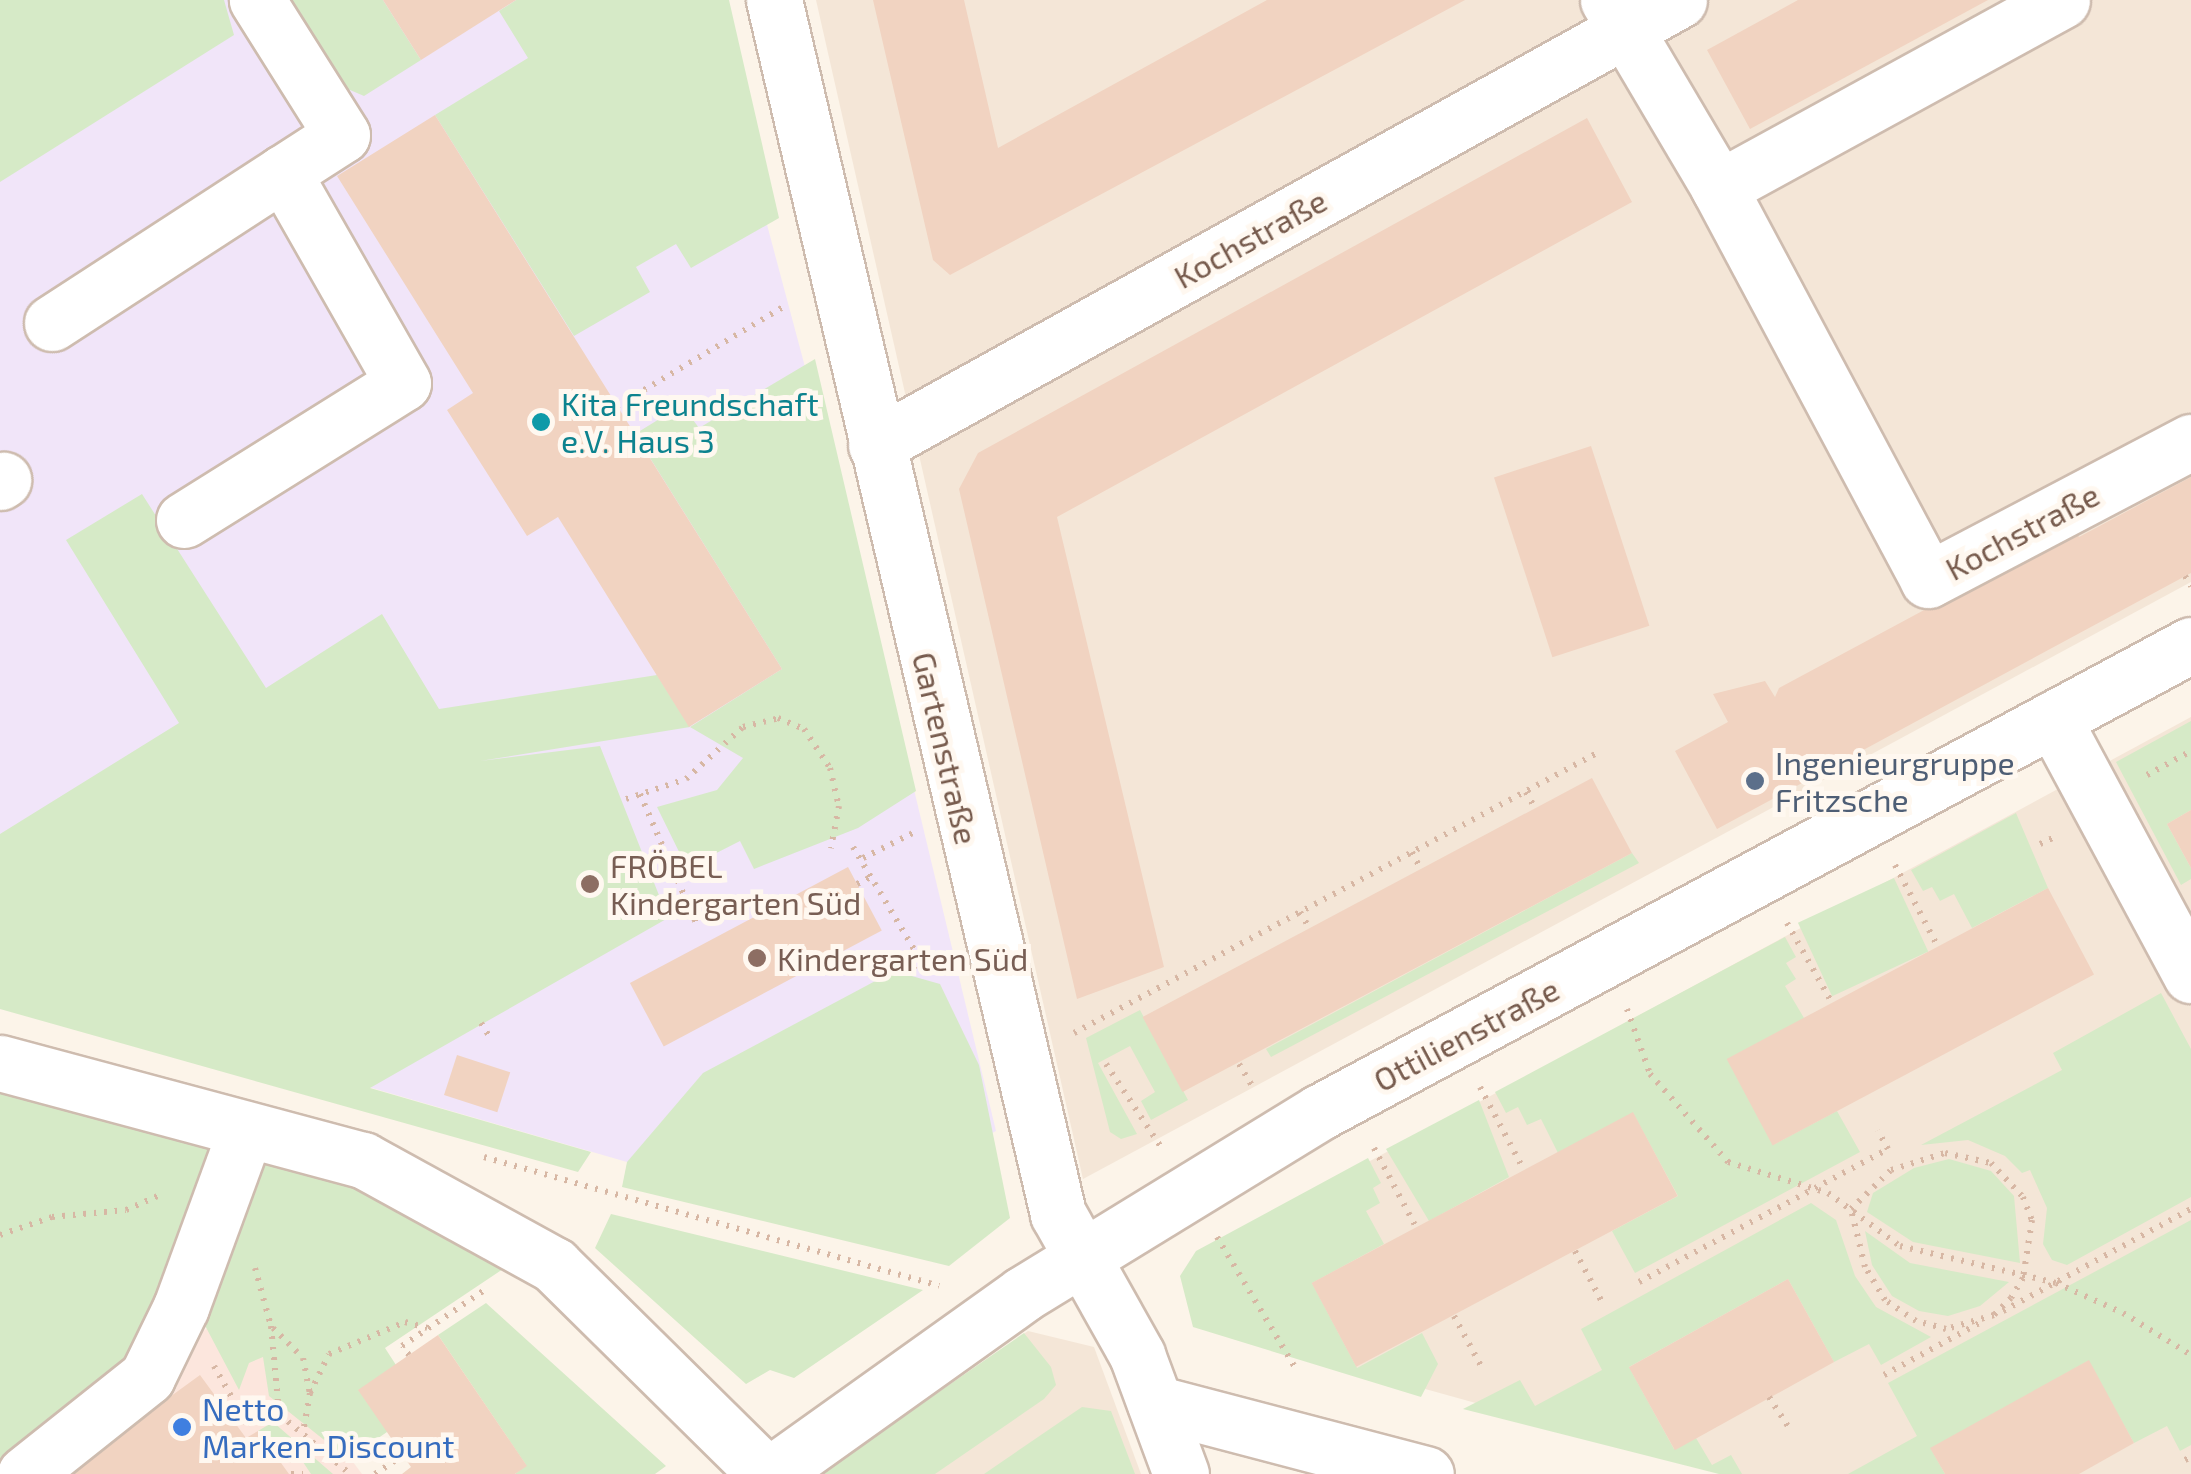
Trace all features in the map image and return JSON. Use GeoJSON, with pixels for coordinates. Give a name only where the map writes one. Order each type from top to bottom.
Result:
{"type":"FeatureCollection","features":[{"type":"Feature","properties":{"kind":"street"},"geometry":{"type":"LineString","coordinates":[[52,323],[342,135],[256,0]]}},
{"type":"Feature","properties":{"kind":"street","name":"Gartenstraße"},"geometry":{"type":"LineString","coordinates":[[774,0],[1019,1062],[1058,1214],[1137,1355],[1182,1474]]}},
{"type":"Feature","properties":{"kind":"street","name":"Kochstraße"},"geometry":{"type":"LineString","coordinates":[[876,445],[1616,15],[1679,0]]}},
{"type":"Feature","properties":{"kind":"street"},"geometry":{"type":"LineString","coordinates":[[1719,188],[2062,0]]}},
{"type":"Feature","properties":{"kind":"street","name":"Kochstraße"},"geometry":{"type":"LineString","coordinates":[[1616,15],[1719,188],[1928,580],[2191,442]]}},
{"type":"Feature","properties":{"kind":"street"},"geometry":{"type":"LineString","coordinates":[[184,520],[403,383],[283,173]]}},
{"type":"Feature","properties":{"kind":"street","name":"Ottilienstraße"},"geometry":{"type":"LineString","coordinates":[[769,1474],[1081,1258],[1320,1112],[2191,645]]}},
{"type":"Feature","properties":{"kind":"street"},"geometry":{"type":"LineString","coordinates":[[2053,719],[2191,975]]}},
{"type":"Feature","properties":{"kind":"street"},"geometry":{"type":"LineString","coordinates":[[0,1063],[235,1159],[363,1160],[554,1265],[769,1474]]}},
{"type":"Feature","properties":{"kind":"street"},"geometry":{"type":"LineString","coordinates":[[25,1474],[147,1378],[235,1159]]}},
{"type":"Feature","properties":{"kind":"street"},"geometry":{"type":"LineString","coordinates":[[1156,1403],[1426,1474]]}},
{"type":"Feature","properties":{"kind":"path"},"geometry":{"type":"LineString","coordinates":[[617,406],[796,300]]}},
{"type":"Feature","properties":{"kind":"path"},"geometry":{"type":"LineString","coordinates":[[2186,576],[2191,586]]}},
{"type":"Feature","properties":{"kind":"path"},"geometry":{"type":"LineString","coordinates":[[626,799],[686,779],[743,727],[778,718],[804,729],[830,768],[839,806],[831,848]]}},
{"type":"Feature","properties":{"kind":"path"},"geometry":{"type":"LineString","coordinates":[[1073,1034],[1597,753]]}},
{"type":"Feature","properties":{"kind":"path"},"geometry":{"type":"LineString","coordinates":[[1526,792],[1535,808]]}},
{"type":"Feature","properties":{"kind":"path"},"geometry":{"type":"LineString","coordinates":[[640,794],[696,923]]}},
{"type":"Feature","properties":{"kind":"path"},"geometry":{"type":"LineString","coordinates":[[862,858],[894,839]]}},
{"type":"Feature","properties":{"kind":"path"},"geometry":{"type":"LineString","coordinates":[[852,848],[862,858],[918,956],[911,976]]}},
{"type":"Feature","properties":{"kind":"path"},"geometry":{"type":"LineString","coordinates":[[1412,852],[1421,870]]}},
{"type":"Feature","properties":{"kind":"path"},"geometry":{"type":"LineString","coordinates":[[1894,864],[1938,947]]}},
{"type":"Feature","properties":{"kind":"path"},"geometry":{"type":"LineString","coordinates":[[857,884],[872,876]]}},
{"type":"Feature","properties":{"kind":"path"},"geometry":{"type":"LineString","coordinates":[[1300,912],[1310,929]]}},
{"type":"Feature","properties":{"kind":"path"},"geometry":{"type":"LineString","coordinates":[[1786,922],[1832,1004]]}},
{"type":"Feature","properties":{"kind":"path"},"geometry":{"type":"LineString","coordinates":[[1632,1020],[1650,1074],[1728,1162],[1811,1190],[1851,1209],[1900,1246],[2056,1283],[2123,1312],[2191,1355]]}},
{"type":"Feature","properties":{"kind":"path"},"geometry":{"type":"LineString","coordinates":[[481,1023],[489,1036]]}},
{"type":"Feature","properties":{"kind":"path"},"geometry":{"type":"LineString","coordinates":[[1106,1064],[1162,1148]]}},
{"type":"Feature","properties":{"kind":"path"},"geometry":{"type":"LineString","coordinates":[[1239,1064],[1254,1090]]}},
{"type":"Feature","properties":{"kind":"path"},"geometry":{"type":"LineString","coordinates":[[1480,1086],[1524,1170]]}},
{"type":"Feature","properties":{"kind":"path"},"geometry":{"type":"LineString","coordinates":[[1639,1282],[1888,1149],[1878,1131]]}},
{"type":"Feature","properties":{"kind":"path"},"geometry":{"type":"LineString","coordinates":[[1371,1143],[1416,1227]]}},
{"type":"Feature","properties":{"kind":"path"},"geometry":{"type":"LineString","coordinates":[[468,1152],[954,1290]]}},
{"type":"Feature","properties":{"kind":"path"},"geometry":{"type":"LineString","coordinates":[[1945,1153],[1991,1162],[2009,1177],[2032,1220],[2023,1278],[1994,1315],[1946,1329],[1897,1312],[1865,1267],[1851,1209],[1874,1182],[1913,1158],[1945,1153]]}},
{"type":"Feature","properties":{"kind":"path"},"geometry":{"type":"LineString","coordinates":[[0,1235],[52,1217],[126,1210],[235,1159],[271,1326],[280,1414]]}},
{"type":"Feature","properties":{"kind":"path"},"geometry":{"type":"LineString","coordinates":[[1884,1375],[2191,1209]]}},
{"type":"Feature","properties":{"kind":"path"},"geometry":{"type":"LineString","coordinates":[[1210,1224],[1296,1369]]}},
{"type":"Feature","properties":{"kind":"path"},"geometry":{"type":"LineString","coordinates":[[1576,1252],[1602,1302]]}},
{"type":"Feature","properties":{"kind":"path"},"geometry":{"type":"LineString","coordinates":[[409,1355],[402,1346],[488,1288]]}},
{"type":"Feature","properties":{"kind":"path"},"geometry":{"type":"LineString","coordinates":[[1454,1316],[1482,1366]]}},
{"type":"Feature","properties":{"kind":"path"},"geometry":{"type":"LineString","coordinates":[[302,1433],[310,1393],[329,1354],[405,1322],[427,1328]]}},
{"type":"Feature","properties":{"kind":"path"},"geometry":{"type":"LineString","coordinates":[[271,1326],[303,1358],[310,1393]]}},
{"type":"Feature","properties":{"kind":"path"},"geometry":{"type":"LineString","coordinates":[[1769,1397],[1789,1428]]}},
{"type":"Feature","properties":{"kind":"path"},"geometry":{"type":"LineString","coordinates":[[247,1424],[272,1408],[350,1474]]}},
{"type":"Feature","properties":{"kind":"path"},"geometry":{"type":"LineString","coordinates":[[375,1474],[403,1455]]}},
{"type":"Feature","properties":{"kind":"path"},"geometry":{"type":"LineString","coordinates":[[290,1474],[302,1474]]}},
{"type":"Feature","properties":{"kind":"shaded area"},"geometry":{"type":"Polygon","coordinates":[[[0,0],[707,0],[879,644],[996,1131],[830,1221],[0,980],[0,0]]]}},
{"type":"Feature","properties":{"kind":"shaded area"},"geometry":{"type":"Polygon","coordinates":[[[816,0],[2191,0],[2191,582],[1083,1179],[816,0]]]}},
{"type":"Feature","properties":{"kind":"shaded area"},"geometry":{"type":"Polygon","coordinates":[[[2191,717],[2191,1474],[1731,1474],[1303,1355],[1235,1234],[2191,717]]]}},
{"type":"Feature","properties":{"kind":"shaded area"},"geometry":{"type":"Polygon","coordinates":[[[236,1306],[362,1474],[18,1474],[236,1306]]]}},
{"type":"Feature","properties":{"kind":"shaded area"},"geometry":{"type":"Polygon","coordinates":[[[1028,1331],[1094,1347],[1141,1474],[821,1474],[1028,1331]]]}},
{"type":"Feature","properties":{"kind":"green space"},"geometry":{"type":"Polygon","coordinates":[[[0,0],[224,0],[234,35],[0,182],[0,0]]]}},
{"type":"Feature","properties":{"kind":"green space"},"geometry":{"type":"Polygon","coordinates":[[[272,0],[383,0],[421,60],[364,96],[322,78],[272,0]]]}},
{"type":"Feature","properties":{"kind":"green space"},"geometry":{"type":"Polygon","coordinates":[[[516,0],[729,0],[779,218],[691,268],[676,244],[636,267],[650,292],[574,336],[435,115],[528,58],[499,11],[516,0]]]}},
{"type":"Feature","properties":{"kind":"green space"},"geometry":{"type":"Polygon","coordinates":[[[815,359],[916,791],[858,828],[754,869],[740,841],[687,868],[657,807],[717,790],[743,758],[690,727],[782,669],[635,434],[682,405],[699,428],[815,359]]]}},
{"type":"Feature","properties":{"kind":"green space"},"geometry":{"type":"Polygon","coordinates":[[[142,494],[266,688],[382,614],[439,709],[657,675],[690,727],[480,761],[600,746],[668,918],[370,1088],[591,1152],[578,1172],[0,1009],[0,834],[179,723],[66,540],[142,494]]]}},
{"type":"Feature","properties":{"kind":"green space"},"geometry":{"type":"Polygon","coordinates":[[[2191,721],[2191,810],[2167,824],[2191,868],[2191,879],[2181,885],[2116,762],[2191,721]]]}},
{"type":"Feature","properties":{"kind":"green space"},"geometry":{"type":"Polygon","coordinates":[[[2016,813],[2048,888],[1972,928],[1954,894],[1940,901],[1932,887],[1923,891],[1911,870],[2016,813]]]}},
{"type":"Feature","properties":{"kind":"green space"},"geometry":{"type":"Polygon","coordinates":[[[1632,853],[1639,863],[1271,1057],[1266,1049],[1632,853]]]}},
{"type":"Feature","properties":{"kind":"green space"},"geometry":{"type":"Polygon","coordinates":[[[1894,878],[1928,951],[1832,996],[1798,923],[1894,878]]]}},
{"type":"Feature","properties":{"kind":"green space"},"geometry":{"type":"Polygon","coordinates":[[[1785,937],[1796,957],[1786,963],[1796,979],[1785,986],[1804,1018],[1773,1145],[1837,1111],[1860,1152],[1635,1273],[1612,1231],[1678,1196],[1633,1113],[1558,1153],[1541,1119],[1527,1125],[1518,1107],[1506,1113],[1495,1092],[1785,937]]]}},
{"type":"Feature","properties":{"kind":"green space"},"geometry":{"type":"Polygon","coordinates":[[[894,971],[940,984],[979,1065],[1010,1218],[949,1266],[622,1187],[627,1162],[703,1073],[894,971]]]}},
{"type":"Feature","properties":{"kind":"green space"},"geometry":{"type":"Polygon","coordinates":[[[2161,993],[2191,1049],[2191,1197],[2067,1265],[2052,1260],[2043,1244],[2047,1208],[2030,1170],[2022,1173],[2005,1156],[1968,1140],[1921,1145],[2062,1070],[2053,1053],[2161,993]]]}},
{"type":"Feature","properties":{"kind":"green space"},"geometry":{"type":"Polygon","coordinates":[[[1140,1010],[1188,1100],[1151,1120],[1141,1101],[1155,1092],[1130,1046],[1098,1063],[1137,1134],[1121,1139],[1110,1132],[1086,1038],[1140,1010]]]}},
{"type":"Feature","properties":{"kind":"green space"},"geometry":{"type":"Polygon","coordinates":[[[0,1089],[270,1157],[416,1210],[509,1265],[385,1348],[396,1365],[387,1432],[348,1459],[269,1396],[263,1357],[249,1363],[239,1390],[200,1316],[0,1469],[0,1089]]]}},
{"type":"Feature","properties":{"kind":"green space"},"geometry":{"type":"Polygon","coordinates":[[[1479,1100],[1509,1177],[1429,1221],[1386,1149],[1479,1100]]]}},
{"type":"Feature","properties":{"kind":"green space"},"geometry":{"type":"Polygon","coordinates":[[[1368,1158],[1381,1183],[1373,1188],[1380,1203],[1366,1211],[1384,1244],[1312,1283],[1357,1368],[1422,1333],[1438,1364],[1421,1397],[1193,1327],[1180,1276],[1196,1251],[1368,1158]]]}},
{"type":"Feature","properties":{"kind":"green space"},"geometry":{"type":"Polygon","coordinates":[[[1949,1159],[1991,1171],[2014,1196],[2020,1263],[1913,1242],[1867,1212],[1873,1193],[1914,1168],[1949,1159]]]}},
{"type":"Feature","properties":{"kind":"green space"},"geometry":{"type":"Polygon","coordinates":[[[1811,1203],[1836,1220],[1855,1276],[1876,1307],[1931,1337],[1881,1365],[1869,1344],[1834,1362],[1788,1279],[1629,1367],[1674,1449],[1696,1438],[1712,1465],[1731,1455],[1742,1474],[1719,1474],[1463,1409],[1520,1380],[1535,1406],[1602,1370],[1581,1329],[1811,1203]]]}},
{"type":"Feature","properties":{"kind":"green space"},"geometry":{"type":"Polygon","coordinates":[[[611,1214],[923,1290],[794,1378],[770,1370],[746,1384],[595,1248],[611,1214]]]}},
{"type":"Feature","properties":{"kind":"green space"},"geometry":{"type":"Polygon","coordinates":[[[2191,1220],[2191,1445],[2180,1451],[2167,1426],[2134,1443],[2088,1361],[1931,1449],[1945,1474],[1848,1474],[1917,1436],[1888,1383],[2191,1220]]]}},
{"type":"Feature","properties":{"kind":"green space"},"geometry":{"type":"Polygon","coordinates":[[[1865,1231],[1910,1263],[2009,1282],[1980,1306],[1948,1316],[1919,1311],[1892,1296],[1872,1265],[1865,1231]]]}},
{"type":"Feature","properties":{"kind":"green space"},"geometry":{"type":"Polygon","coordinates":[[[486,1303],[666,1466],[655,1474],[515,1474],[526,1465],[438,1335],[486,1303]]]}},
{"type":"Feature","properties":{"kind":"green space"},"geometry":{"type":"Polygon","coordinates":[[[1024,1333],[1051,1367],[1056,1385],[1044,1399],[935,1474],[820,1474],[1024,1333]]]}},
{"type":"Feature","properties":{"kind":"green space"},"geometry":{"type":"Polygon","coordinates":[[[1082,1407],[1111,1411],[1135,1474],[984,1474],[1082,1407]]]}},
{"type":"Feature","properties":{"kind":"green space"},"geometry":{"type":"Polygon","coordinates":[[[273,1422],[333,1474],[311,1474],[297,1453],[281,1463],[258,1431],[273,1422]]]}},
{"type":"Feature","properties":{"kind":"building"},"geometry":{"type":"Polygon","coordinates":[[[383,0],[516,0],[421,60],[383,0]]]}},
{"type":"Feature","properties":{"kind":"building"},"geometry":{"type":"Polygon","coordinates":[[[873,0],[964,0],[998,148],[1267,0],[1465,0],[950,275],[933,260],[873,0]]]}},
{"type":"Feature","properties":{"kind":"building"},"geometry":{"type":"Polygon","coordinates":[[[1798,0],[1988,0],[1750,129],[1707,50],[1798,0]]]}},
{"type":"Feature","properties":{"kind":"building","name":"Kita Freundschaft e.V. Haus 3"},"geometry":{"type":"Polygon","coordinates":[[[435,115],[782,669],[689,727],[558,517],[527,536],[447,410],[473,393],[337,176],[435,115]]]}},
{"type":"Feature","properties":{"kind":"building"},"geometry":{"type":"Polygon","coordinates":[[[1587,118],[1632,202],[1057,517],[1164,967],[1077,999],[959,489],[978,453],[1587,118]]]}},
{"type":"Feature","properties":{"kind":"building"},"geometry":{"type":"Polygon","coordinates":[[[1591,446],[1649,626],[1552,657],[1494,478],[1591,446]]]}},
{"type":"Feature","properties":{"kind":"building"},"geometry":{"type":"Polygon","coordinates":[[[2191,477],[2191,573],[1717,829],[1675,751],[1728,722],[1713,694],[1765,681],[1775,697],[1779,688],[2075,529],[2079,537],[2191,477]]]}},
{"type":"Feature","properties":{"kind":"building"},"geometry":{"type":"Polygon","coordinates":[[[1592,778],[1632,853],[1182,1092],[1143,1017],[1592,778]]]}},
{"type":"Feature","properties":{"kind":"building"},"geometry":{"type":"Polygon","coordinates":[[[2191,810],[2191,868],[2167,824],[2191,810]]]}},
{"type":"Feature","properties":{"kind":"building","name":"Kindergarten Süd"},"geometry":{"type":"Polygon","coordinates":[[[848,867],[882,931],[664,1047],[630,983],[848,867]]]}},
{"type":"Feature","properties":{"kind":"building"},"geometry":{"type":"Polygon","coordinates":[[[2048,888],[2094,975],[1773,1145],[1727,1059],[2048,888]]]}},
{"type":"Feature","properties":{"kind":"building"},"geometry":{"type":"Polygon","coordinates":[[[457,1055],[510,1072],[497,1112],[444,1095],[457,1055]]]}},
{"type":"Feature","properties":{"kind":"building"},"geometry":{"type":"Polygon","coordinates":[[[1633,1112],[1678,1196],[1356,1367],[1312,1283],[1633,1112]]]}},
{"type":"Feature","properties":{"kind":"building"},"geometry":{"type":"Polygon","coordinates":[[[1788,1279],[1834,1362],[1675,1450],[1629,1367],[1788,1279]]]}},
{"type":"Feature","properties":{"kind":"building"},"geometry":{"type":"Polygon","coordinates":[[[438,1335],[527,1466],[515,1474],[402,1474],[411,1467],[358,1390],[438,1335]]]}},
{"type":"Feature","properties":{"kind":"building"},"geometry":{"type":"Polygon","coordinates":[[[2089,1360],[2134,1443],[2079,1474],[1945,1474],[1930,1448],[2089,1360]]]}},
{"type":"Feature","properties":{"kind":"building","name":"Netto Marken-Discount"},"geometry":{"type":"Polygon","coordinates":[[[200,1375],[246,1438],[258,1431],[289,1474],[64,1474],[200,1375]]]}},
{"type":"Feature","properties":{"kind":"place","name":"Kita Freundschaft e.V. Haus 3"},"geometry":{"type":"Point","coordinates":[541,422]}},
{"type":"Feature","properties":{"kind":"place","name":"Ingenieurgruppe Fritzsche"},"geometry":{"type":"Point","coordinates":[1755,781]}},
{"type":"Feature","properties":{"kind":"place","name":"FRÖBEL Kindergarten Süd"},"geometry":{"type":"Point","coordinates":[590,884]}},
{"type":"Feature","properties":{"kind":"place","name":"Kindergarten Süd"},"geometry":{"type":"Point","coordinates":[757,958]}},
{"type":"Feature","properties":{"kind":"place","name":"Netto Marken-Discount"},"geometry":{"type":"Point","coordinates":[182,1427]}}]}
